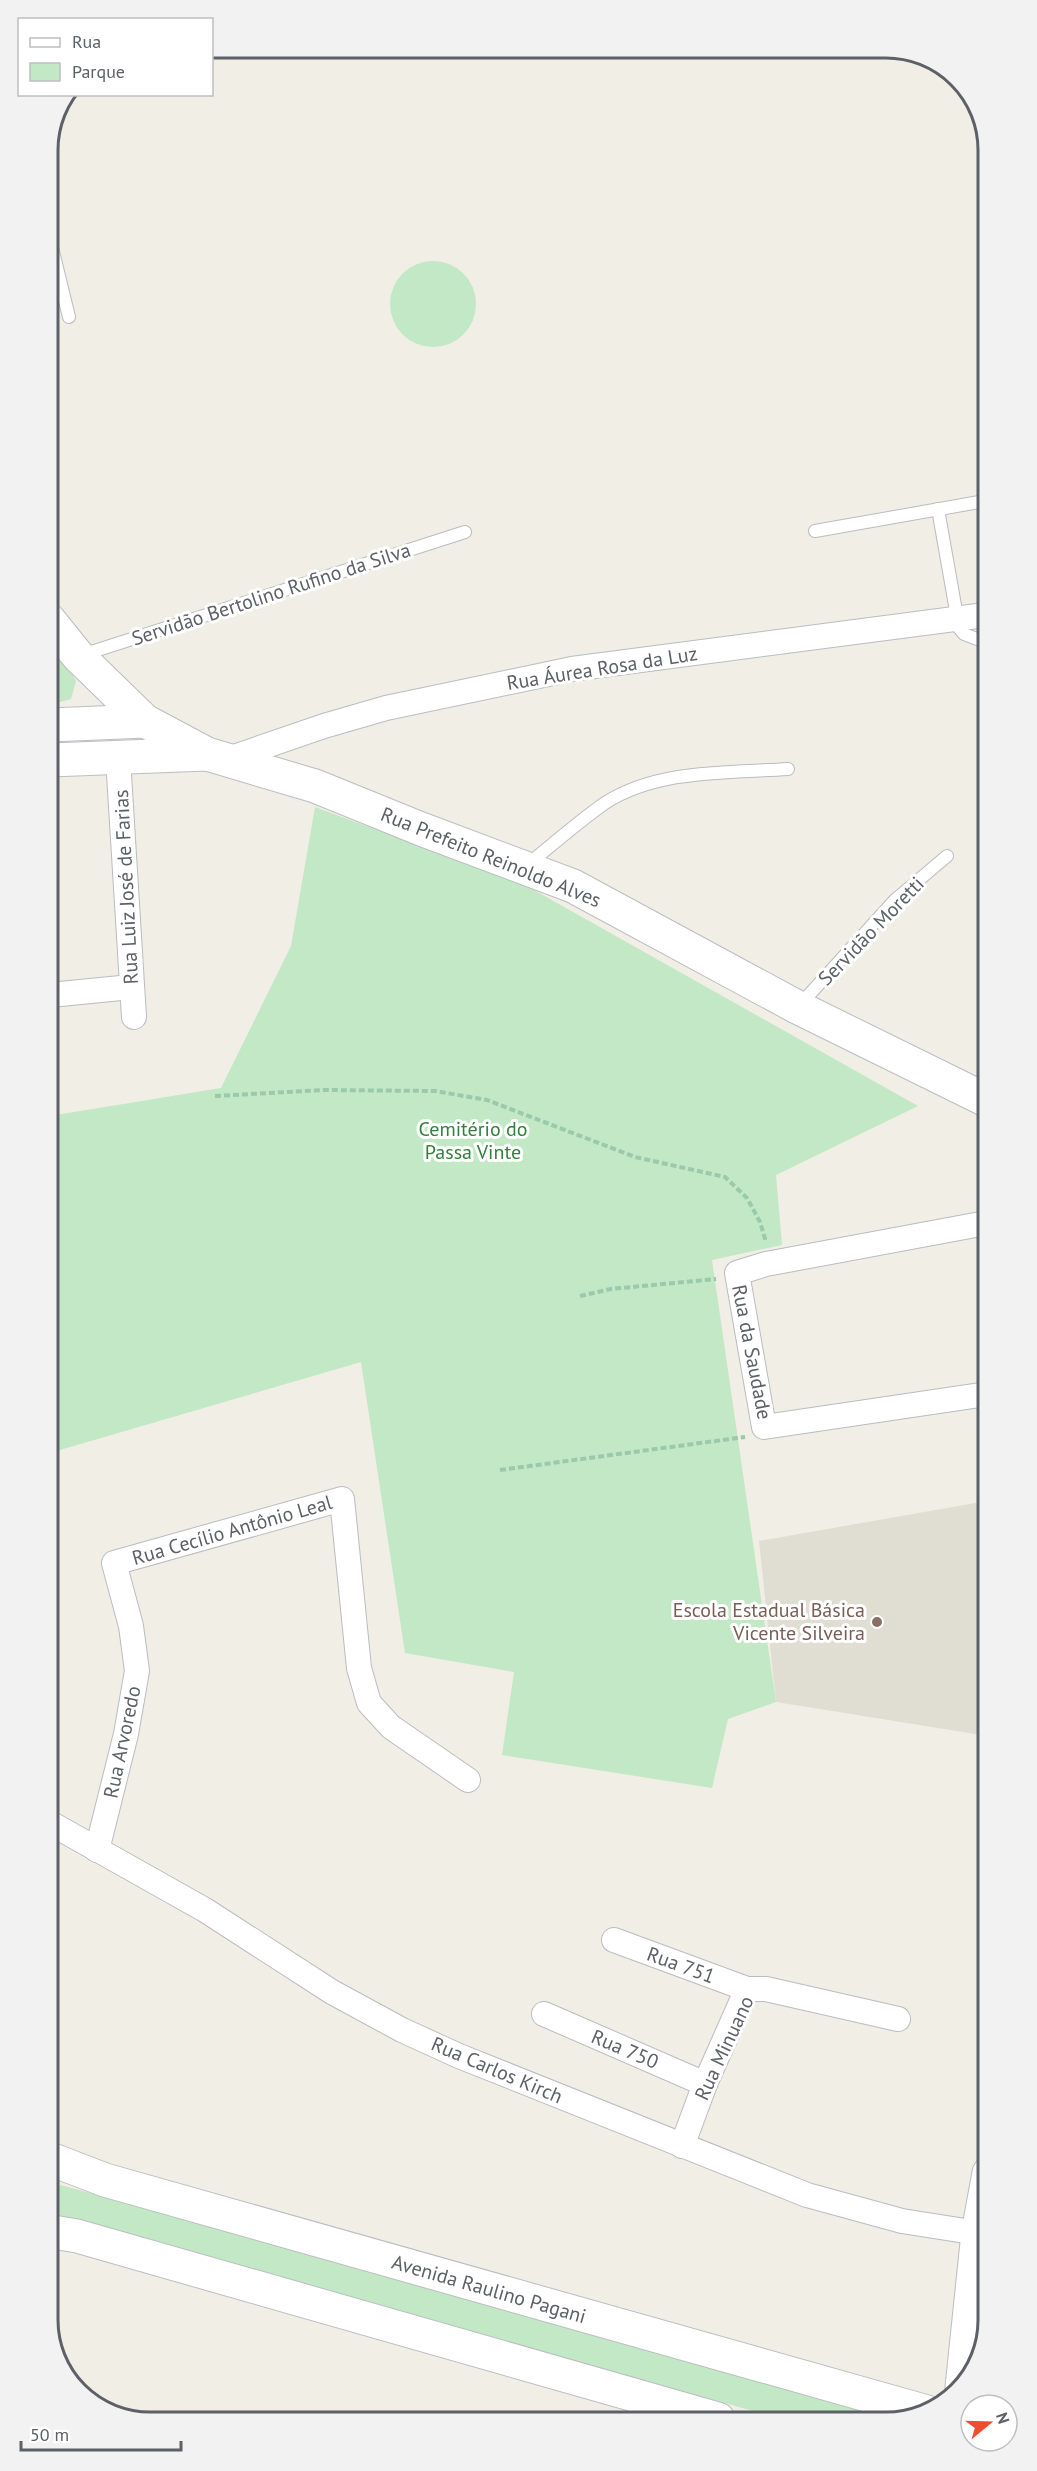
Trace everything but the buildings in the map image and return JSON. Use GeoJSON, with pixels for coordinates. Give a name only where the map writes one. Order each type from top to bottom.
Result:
{"type":"FeatureCollection","features":[{"type":"Feature","properties":{"kind":"main road"},"geometry":{"type":"LineString","coordinates":[[59,632],[78,657],[145,721]]}},
{"type":"Feature","properties":{"kind":"main road"},"geometry":{"type":"LineString","coordinates":[[59,725],[145,721]]}},
{"type":"Feature","properties":{"kind":"main road"},"geometry":{"type":"LineString","coordinates":[[107,758],[145,721]]}},
{"type":"Feature","properties":{"kind":"main road","name":"Rua Prefeito Reinoldo Alves"},"geometry":{"type":"LineString","coordinates":[[145,721],[217,757],[315,786],[573,886],[797,1008],[978,1096]]}},
{"type":"Feature","properties":{"kind":"main road"},"geometry":{"type":"LineString","coordinates":[[59,760],[217,757]]}},
{"type":"Feature","properties":{"kind":"main road","name":"Avenida Raulino Pagani"},"geometry":{"type":"LineString","coordinates":[[58,2162],[105,2180],[914,2408]]}},
{"type":"Feature","properties":{"kind":"main road"},"geometry":{"type":"LineString","coordinates":[[970,2358],[974,2343],[978,2232]]}},
{"type":"Feature","properties":{"kind":"main road"},"geometry":{"type":"LineString","coordinates":[[58,2233],[100,2242],[694,2412]]}},
{"type":"Feature","properties":{"kind":"street","name":"Rua Áurea Rosa da Luz"},"geometry":{"type":"LineString","coordinates":[[217,757],[386,708],[572,669],[978,616]]}},
{"type":"Feature","properties":{"kind":"street","name":"Rua Luiz José de Farias"},"geometry":{"type":"LineString","coordinates":[[107,758],[134,1017]]}},
{"type":"Feature","properties":{"kind":"street"},"geometry":{"type":"LineString","coordinates":[[59,994],[131,987]]}},
{"type":"Feature","properties":{"kind":"street","name":"Rua da Saudade"},"geometry":{"type":"LineString","coordinates":[[978,1224],[766,1264],[737,1273],[764,1427],[978,1395]]}},
{"type":"Feature","properties":{"kind":"street","name":"Rua Cecílio Antônio Leal"},"geometry":{"type":"LineString","coordinates":[[114,1563],[342,1499],[359,1668],[369,1702],[392,1727],[468,1780]]}},
{"type":"Feature","properties":{"kind":"street","name":"Rua Arvoredo"},"geometry":{"type":"LineString","coordinates":[[97,1850],[126,1734],[137,1671],[131,1626],[114,1563]]}},
{"type":"Feature","properties":{"kind":"street","name":"Rua Carlos Kirch"},"geometry":{"type":"LineString","coordinates":[[58,1828],[205,1910],[332,1992],[402,2030],[459,2056],[807,2195],[902,2222],[978,2232]]}},
{"type":"Feature","properties":{"kind":"street","name":"Rua 751"},"geometry":{"type":"LineString","coordinates":[[614,1940],[747,1989]]}},
{"type":"Feature","properties":{"kind":"street","name":"Rua Minuano"},"geometry":{"type":"LineString","coordinates":[[682,2146],[705,2084],[747,1989],[766,1989],[898,2019]]}},
{"type":"Feature","properties":{"kind":"street","name":"Rua 750"},"geometry":{"type":"LineString","coordinates":[[544,2014],[705,2084]]}},
{"type":"Feature","properties":{"kind":"lane"},"geometry":{"type":"LineString","coordinates":[[59,276],[69,317]]}},
{"type":"Feature","properties":{"kind":"lane"},"geometry":{"type":"LineString","coordinates":[[815,531],[978,502]]}},
{"type":"Feature","properties":{"kind":"lane"},"geometry":{"type":"LineString","coordinates":[[939,509],[956,619],[963,634],[978,639]]}},
{"type":"Feature","properties":{"kind":"lane","name":"Servidão Bertolino Rufino da Silva"},"geometry":{"type":"LineString","coordinates":[[78,657],[465,532]]}},
{"type":"Feature","properties":{"kind":"lane"},"geometry":{"type":"LineString","coordinates":[[525,867],[606,803],[647,783],[687,776],[788,770]]}},
{"type":"Feature","properties":{"kind":"lane","name":"Servidão Moretti"},"geometry":{"type":"LineString","coordinates":[[797,1008],[895,900],[947,856]]}},
{"type":"Feature","properties":{"kind":"path"},"geometry":{"type":"LineString","coordinates":[[215,1096],[324,1090],[435,1091],[487,1100],[635,1157],[725,1177],[747,1198],[760,1222],[767,1245],[766,1264]]}},
{"type":"Feature","properties":{"kind":"path"},"geometry":{"type":"LineString","coordinates":[[580,1296],[611,1289],[708,1282],[737,1273]]}},
{"type":"Feature","properties":{"kind":"path"},"geometry":{"type":"LineString","coordinates":[[500,1470],[565,1463],[716,1439],[742,1438],[764,1427]]}},
{"type":"Feature","properties":{"kind":"shaded area","name":"Escola Estadual Básica Vicente Silveira"},"geometry":{"type":"Polygon","coordinates":[[[978,1503],[978,1734],[776,1702],[759,1541],[978,1503]]]}},
{"type":"Feature","properties":{"kind":"green space"},"geometry":{"type":"Polygon","coordinates":[[[433,261],[449,265],[463,274],[472,288],[476,304],[472,320],[463,334],[449,343],[433,347],[417,343],[403,334],[394,320],[390,304],[394,288],[403,274],[417,265],[433,261]]]}},
{"type":"Feature","properties":{"kind":"green space"},"geometry":{"type":"Polygon","coordinates":[[[59,654],[76,681],[71,699],[59,703],[59,654]]]}},
{"type":"Feature","properties":{"kind":"green space","name":"Cemitério do Passa Vinte"},"geometry":{"type":"Polygon","coordinates":[[[315,807],[525,885],[918,1106],[776,1175],[782,1245],[712,1260],[776,1702],[728,1719],[712,1788],[502,1755],[514,1672],[405,1653],[361,1362],[58,1450],[59,1115],[221,1088],[291,946],[315,807]]]}},
{"type":"Feature","properties":{"kind":"green space"},"geometry":{"type":"Polygon","coordinates":[[[58,2185],[255,2237],[875,2412],[757,2412],[106,2231],[58,2222],[58,2185]]]}},
{"type":"Feature","properties":{"kind":"place","name":"Escola Estadual Básica Vicente Silveira"},"geometry":{"type":"Point","coordinates":[877,1622]}}]}
